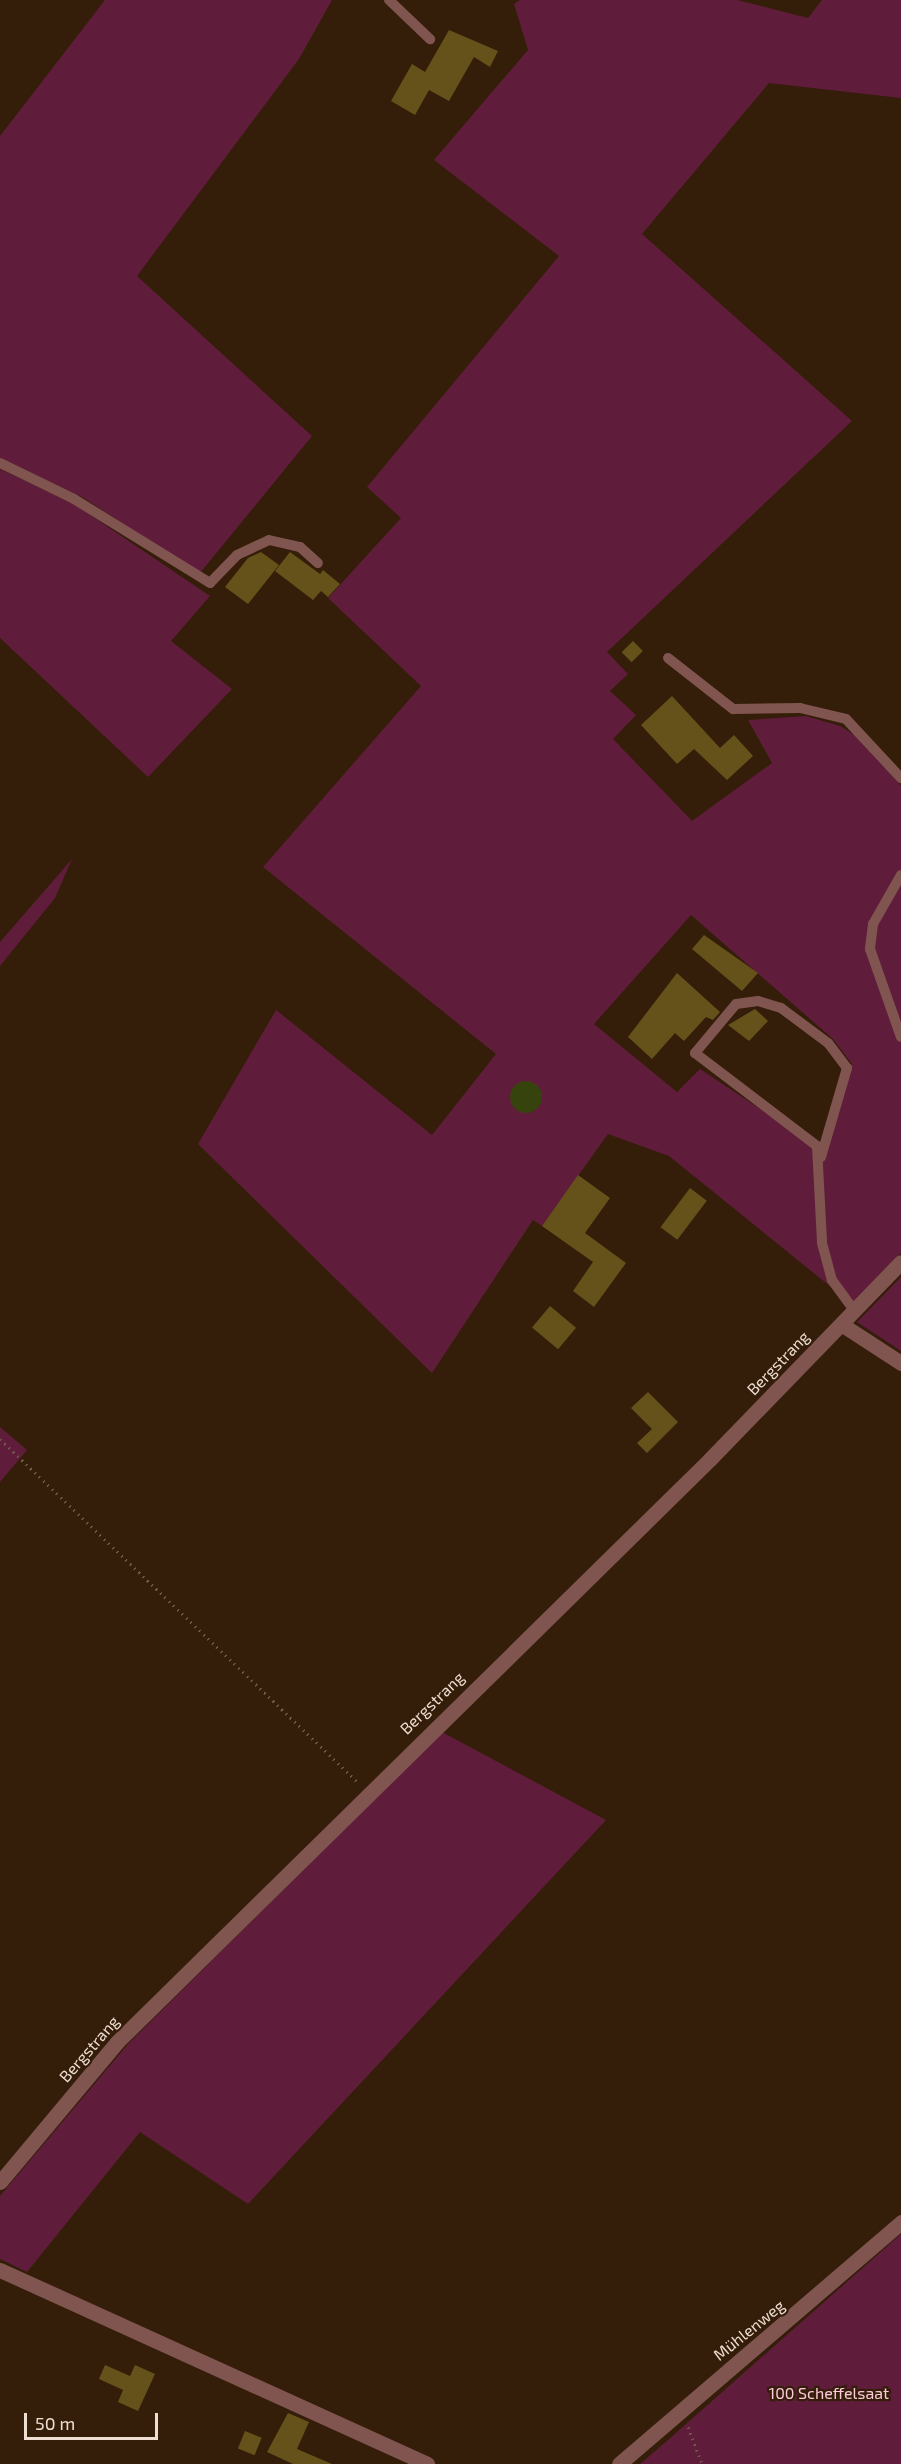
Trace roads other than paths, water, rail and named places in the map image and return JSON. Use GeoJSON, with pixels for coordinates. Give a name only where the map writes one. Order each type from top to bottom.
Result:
{"type":"FeatureCollection","features":[{"type":"Feature","properties":{"kind":"street","name":"Bergstrang"},"geometry":{"type":"LineString","coordinates":[[0,2182],[117,2043],[901,1262]]}},
{"type":"Feature","properties":{"kind":"street"},"geometry":{"type":"LineString","coordinates":[[841,1324],[901,1363]]}},
{"type":"Feature","properties":{"kind":"street","name":"Mühlenweg"},"geometry":{"type":"LineString","coordinates":[[619,2464],[681,2408],[901,2222]]}},
{"type":"Feature","properties":{"kind":"street"},"geometry":{"type":"LineString","coordinates":[[0,2270],[427,2464]]}},
{"type":"Feature","properties":{"kind":"lane"},"geometry":{"type":"LineString","coordinates":[[389,0],[430,39]]}},
{"type":"Feature","properties":{"kind":"lane"},"geometry":{"type":"LineString","coordinates":[[0,463],[74,499],[210,583],[237,555],[269,540],[300,547],[318,563]]}},
{"type":"Feature","properties":{"kind":"lane"},"geometry":{"type":"LineString","coordinates":[[668,658],[733,709],[800,708],[846,719],[901,778]]}},
{"type":"Feature","properties":{"kind":"lane"},"geometry":{"type":"LineString","coordinates":[[901,874],[873,924],[870,949],[901,1037]]}},
{"type":"Feature","properties":{"kind":"lane"},"geometry":{"type":"LineString","coordinates":[[821,1157],[804,1135],[695,1053],[736,1004],[758,1001],[781,1008],[828,1043],[848,1068],[821,1157],[822,1244],[832,1280],[853,1310]]}},
{"type":"Feature","properties":{"kind":"park label","name":"100 Scheffelsaat"},"geometry":{"type":"Point","coordinates":[829,2393]}}]}
